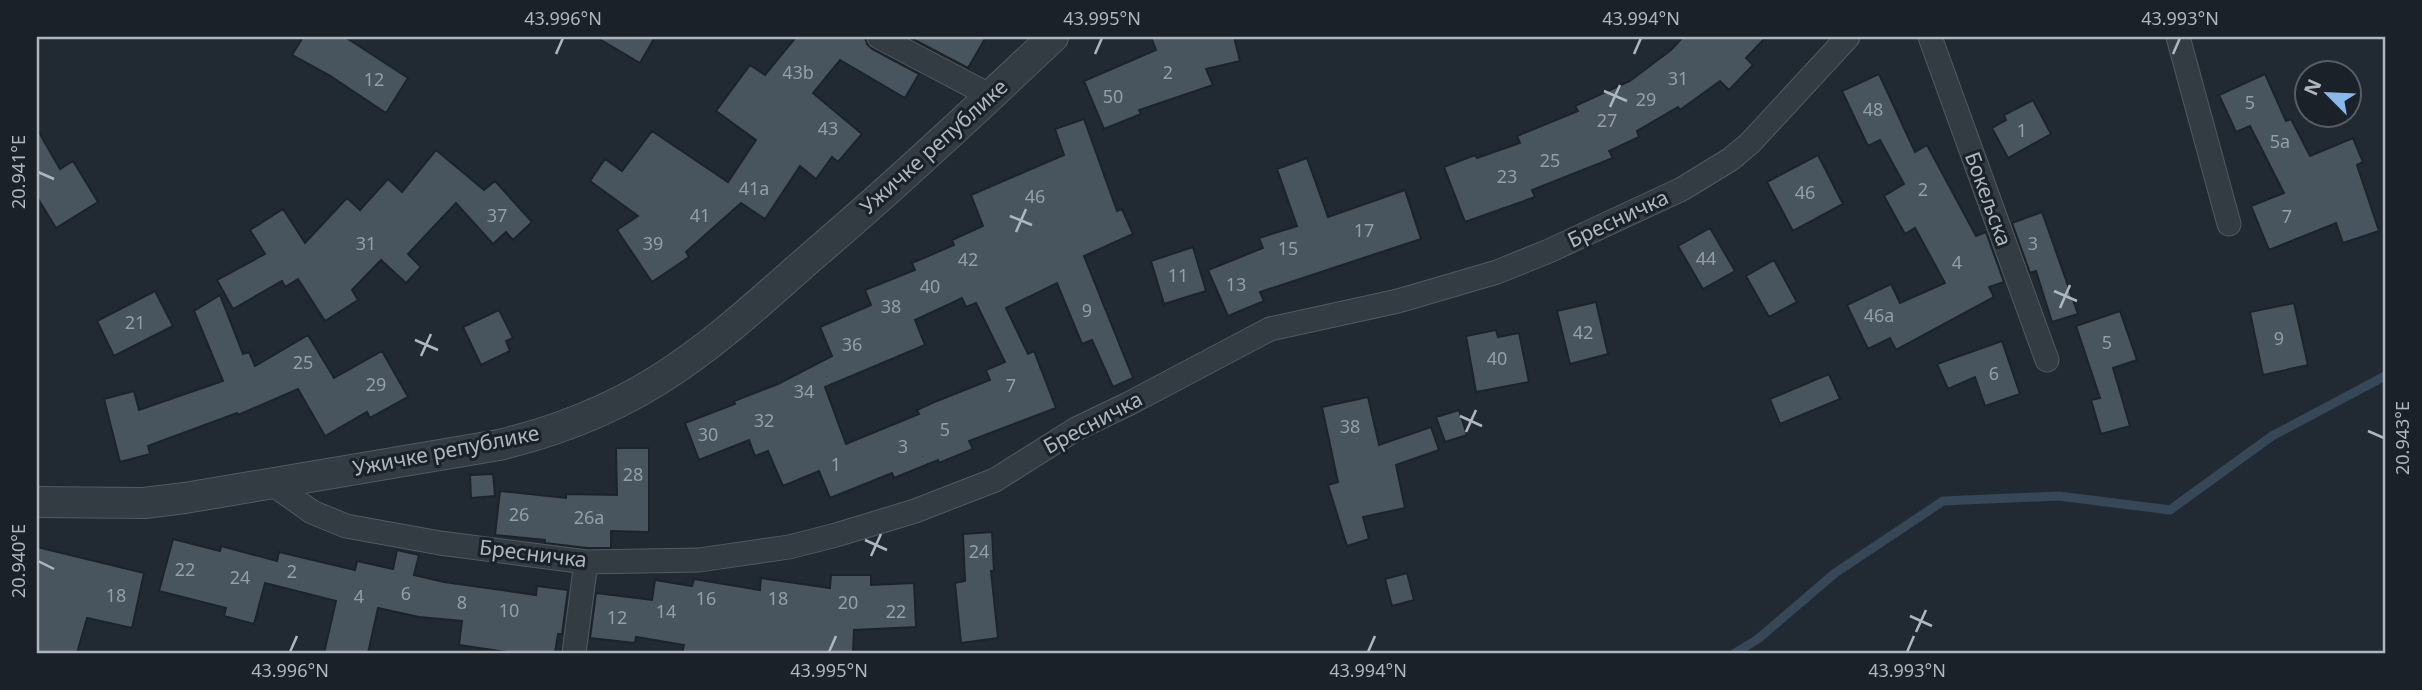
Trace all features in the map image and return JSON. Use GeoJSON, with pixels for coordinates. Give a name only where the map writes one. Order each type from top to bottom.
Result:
{"type":"FeatureCollection","features":[{"type":"Feature","properties":{"kind":"street"},"geometry":{"type":"LineString","coordinates":[[879,37],[991,96]]}},
{"type":"Feature","properties":{"kind":"street","name":"Ужичке републике"},"geometry":{"type":"LineString","coordinates":[[37,502],[144,503],[271,483],[456,453],[533,437],[592,414],[651,385],[737,322],[852,222],[1053,37]]}},
{"type":"Feature","properties":{"kind":"street","name":"Бресничка"},"geometry":{"type":"LineString","coordinates":[[271,483],[312,512],[346,526],[440,543],[586,562],[666,562],[735,555],[789,547],[836,535],[915,511],[995,480],[1076,429],[1130,404],[1270,330],[1433,292],[1497,272],[1549,251],[1682,189],[1731,159],[1750,143],[1848,37]]}},
{"type":"Feature","properties":{"kind":"street","name":"Бокељска"},"geometry":{"type":"LineString","coordinates":[[1930,37],[2046,360]]}},
{"type":"Feature","properties":{"kind":"street"},"geometry":{"type":"LineString","coordinates":[[2178,37],[2229,224]]}},
{"type":"Feature","properties":{"kind":"street"},"geometry":{"type":"LineString","coordinates":[[574,653],[586,562]]}},
{"type":"Feature","properties":{"kind":"building"},"geometry":{"type":"Polygon","coordinates":[[[303,37],[345,37],[408,78],[386,113],[329,75],[292,55],[303,37]]]}},
{"type":"Feature","properties":{"kind":"building"},"geometry":{"type":"Polygon","coordinates":[[[596,37],[655,37],[640,63],[596,37]]]}},
{"type":"Feature","properties":{"kind":"building"},"geometry":{"type":"Polygon","coordinates":[[[796,37],[865,37],[872,49],[919,74],[905,98],[840,60],[813,93],[862,134],[838,162],[832,157],[816,179],[800,166],[765,219],[741,203],[686,252],[689,257],[652,282],[617,230],[638,216],[590,181],[605,159],[622,171],[652,131],[728,182],[756,140],[716,111],[750,65],[765,75],[796,37]]]}},
{"type":"Feature","properties":{"kind":"building"},"geometry":{"type":"Polygon","coordinates":[[[909,37],[986,37],[968,68],[909,37]]]}},
{"type":"Feature","properties":{"kind":"building"},"geometry":{"type":"Polygon","coordinates":[[[1151,37],[1234,37],[1240,61],[1206,69],[1213,85],[1139,110],[1141,114],[1104,129],[1084,81],[1156,50],[1151,37]]]}},
{"type":"Feature","properties":{"kind":"building"},"geometry":{"type":"Polygon","coordinates":[[[1683,37],[1766,37],[1746,58],[1753,65],[1729,90],[1720,81],[1680,110],[1678,107],[1637,131],[1639,137],[1609,151],[1613,158],[1532,190],[1535,197],[1465,222],[1444,167],[1475,155],[1477,158],[1520,143],[1517,136],[1578,111],[1575,106],[1630,81],[1671,50],[1683,37]]]}},
{"type":"Feature","properties":{"kind":"building"},"geometry":{"type":"Polygon","coordinates":[[[1879,74],[1915,152],[1927,145],[1976,236],[1986,232],[2004,282],[1989,287],[1994,297],[1896,350],[1890,338],[1868,349],[1847,305],[1891,284],[1900,303],[1945,283],[1915,228],[1905,234],[1884,196],[1904,184],[1880,140],[1868,146],[1842,91],[1879,74]]]}},
{"type":"Feature","properties":{"kind":"building"},"geometry":{"type":"Polygon","coordinates":[[[2265,74],[2286,121],[2291,119],[2292,130],[2297,130],[2310,156],[2353,138],[2363,162],[2357,165],[2379,231],[2343,243],[2336,223],[2269,250],[2251,206],[2284,193],[2250,126],[2236,132],[2219,95],[2265,74]]]}},
{"type":"Feature","properties":{"kind":"building"},"geometry":{"type":"Polygon","coordinates":[[[2033,100],[2051,134],[2008,158],[1992,128],[2006,120],[2004,115],[2033,100]]]}},
{"type":"Feature","properties":{"kind":"building"},"geometry":{"type":"Polygon","coordinates":[[[1084,119],[1117,211],[1122,209],[1133,234],[1084,256],[1133,378],[1113,387],[1092,340],[1082,344],[1057,283],[1006,308],[1028,354],[1034,351],[1056,408],[969,441],[973,449],[939,463],[938,460],[894,478],[892,473],[830,498],[819,471],[783,486],[768,451],[755,456],[749,440],[699,460],[685,423],[735,404],[734,401],[778,384],[832,356],[820,327],[871,305],[865,290],[915,270],[912,263],[954,245],[952,240],[983,226],[971,195],[1064,155],[1055,129],[1084,119]],[[962,298],[915,320],[925,345],[825,387],[846,444],[919,414],[917,410],[932,403],[990,380],[986,370],[1005,362],[976,303],[966,307],[962,298]]]}},
{"type":"Feature","properties":{"kind":"building"},"geometry":{"type":"Polygon","coordinates":[[[37,129],[60,169],[73,161],[98,202],[56,228],[37,197],[37,129]]]}},
{"type":"Feature","properties":{"kind":"building"},"geometry":{"type":"Polygon","coordinates":[[[436,150],[484,190],[495,181],[532,222],[513,240],[506,232],[493,244],[456,203],[408,254],[421,267],[406,283],[381,260],[352,290],[358,300],[325,321],[298,279],[285,287],[282,281],[233,309],[217,280],[265,254],[250,230],[283,209],[305,243],[347,198],[360,210],[388,179],[402,192],[436,150]]]}},
{"type":"Feature","properties":{"kind":"building"},"geometry":{"type":"Polygon","coordinates":[[[1818,155],[1843,204],[1793,231],[1767,182],[1818,155]]]}},
{"type":"Feature","properties":{"kind":"building"},"geometry":{"type":"Polygon","coordinates":[[[1307,158],[1328,217],[1405,190],[1421,239],[1260,292],[1264,301],[1228,316],[1208,270],[1263,248],[1259,238],[1297,226],[1277,169],[1307,158]]]}},
{"type":"Feature","properties":{"kind":"building"},"geometry":{"type":"Polygon","coordinates":[[[2042,212],[2078,314],[2052,322],[2036,271],[2030,273],[2012,223],[2042,212]]]}},
{"type":"Feature","properties":{"kind":"building"},"geometry":{"type":"Polygon","coordinates":[[[1710,228],[1735,271],[1703,289],[1678,246],[1710,228]]]}},
{"type":"Feature","properties":{"kind":"building"},"geometry":{"type":"Polygon","coordinates":[[[1193,247],[1206,291],[1164,304],[1151,261],[1193,247]]]}},
{"type":"Feature","properties":{"kind":"building"},"geometry":{"type":"Polygon","coordinates":[[[1774,260],[1797,302],[1769,317],[1746,276],[1774,260]]]}},
{"type":"Feature","properties":{"kind":"building"},"geometry":{"type":"Polygon","coordinates":[[[155,291],[173,326],[114,356],[97,321],[155,291]]]}},
{"type":"Feature","properties":{"kind":"building"},"geometry":{"type":"Polygon","coordinates":[[[220,295],[243,354],[249,352],[255,366],[308,335],[334,378],[382,351],[408,397],[370,418],[367,412],[325,436],[298,389],[238,415],[237,413],[148,446],[150,454],[120,462],[104,399],[134,391],[139,410],[223,381],[194,311],[220,295]]]}},
{"type":"Feature","properties":{"kind":"building"},"geometry":{"type":"Polygon","coordinates":[[[1596,302],[1608,354],[1570,364],[1557,311],[1596,302]]]}},
{"type":"Feature","properties":{"kind":"building"},"geometry":{"type":"Polygon","coordinates":[[[2294,303],[2308,365],[2263,375],[2250,312],[2294,303]]]}},
{"type":"Feature","properties":{"kind":"building"},"geometry":{"type":"Polygon","coordinates":[[[499,310],[513,338],[506,341],[510,351],[481,365],[463,327],[499,310]]]}},
{"type":"Feature","properties":{"kind":"building"},"geometry":{"type":"Polygon","coordinates":[[[2120,311],[2137,360],[2113,368],[2130,426],[2101,434],[2091,400],[2100,398],[2076,326],[2120,311]]]}},
{"type":"Feature","properties":{"kind":"building"},"geometry":{"type":"Polygon","coordinates":[[[1496,330],[1498,337],[1519,333],[1529,382],[1476,392],[1466,336],[1496,330]]]}},
{"type":"Feature","properties":{"kind":"building"},"geometry":{"type":"Polygon","coordinates":[[[2002,341],[2020,394],[1985,406],[1975,377],[1948,389],[1937,364],[2002,341]]]}},
{"type":"Feature","properties":{"kind":"building"},"geometry":{"type":"Polygon","coordinates":[[[1829,374],[1840,399],[1780,424],[1770,399],[1829,374]]]}},
{"type":"Feature","properties":{"kind":"building"},"geometry":{"type":"Polygon","coordinates":[[[1368,397],[1379,445],[1431,427],[1439,450],[1396,465],[1405,508],[1363,517],[1369,539],[1347,546],[1328,485],[1338,482],[1322,407],[1368,397]]]}},
{"type":"Feature","properties":{"kind":"building"},"geometry":{"type":"Polygon","coordinates":[[[1459,410],[1467,435],[1445,442],[1436,417],[1459,410]]]}},
{"type":"Feature","properties":{"kind":"building"},"geometry":{"type":"Polygon","coordinates":[[[616,448],[649,448],[649,532],[611,531],[611,548],[587,548],[495,535],[500,491],[566,498],[566,494],[617,495],[616,448]]]}},
{"type":"Feature","properties":{"kind":"building"},"geometry":{"type":"Polygon","coordinates":[[[493,474],[495,496],[471,498],[470,475],[493,474]]]}},
{"type":"Feature","properties":{"kind":"building"},"geometry":{"type":"Polygon","coordinates":[[[992,532],[994,571],[991,571],[998,638],[961,643],[955,583],[965,581],[963,534],[992,532]]]}},
{"type":"Feature","properties":{"kind":"building"},"geometry":{"type":"Polygon","coordinates":[[[173,539],[220,551],[221,546],[277,561],[279,552],[355,570],[357,561],[393,569],[397,550],[419,555],[414,575],[536,595],[537,586],[568,590],[562,634],[558,634],[555,653],[514,653],[459,645],[462,621],[419,617],[378,608],[368,653],[324,653],[336,601],[265,583],[254,624],[224,616],[226,608],[159,591],[173,539]]]}},
{"type":"Feature","properties":{"kind":"building"},"geometry":{"type":"Polygon","coordinates":[[[37,547],[144,573],[132,628],[87,618],[77,653],[37,653],[37,547]]]}},
{"type":"Feature","properties":{"kind":"building"},"geometry":{"type":"Polygon","coordinates":[[[1407,573],[1414,600],[1392,606],[1385,579],[1407,573]]]}},
{"type":"Feature","properties":{"kind":"building"},"geometry":{"type":"Polygon","coordinates":[[[831,575],[871,575],[871,585],[914,583],[916,627],[854,630],[853,653],[682,653],[684,645],[636,637],[635,643],[590,638],[596,593],[652,600],[655,580],[692,586],[694,579],[760,590],[761,578],[830,588],[831,575]]]}},
{"type":"Feature","properties":{"kind":"waterway"},"geometry":{"type":"LineString","coordinates":[[1735,653],[1758,639],[1835,573],[1943,501],[2058,496],[2170,510],[2272,436],[2385,376]]}}]}
